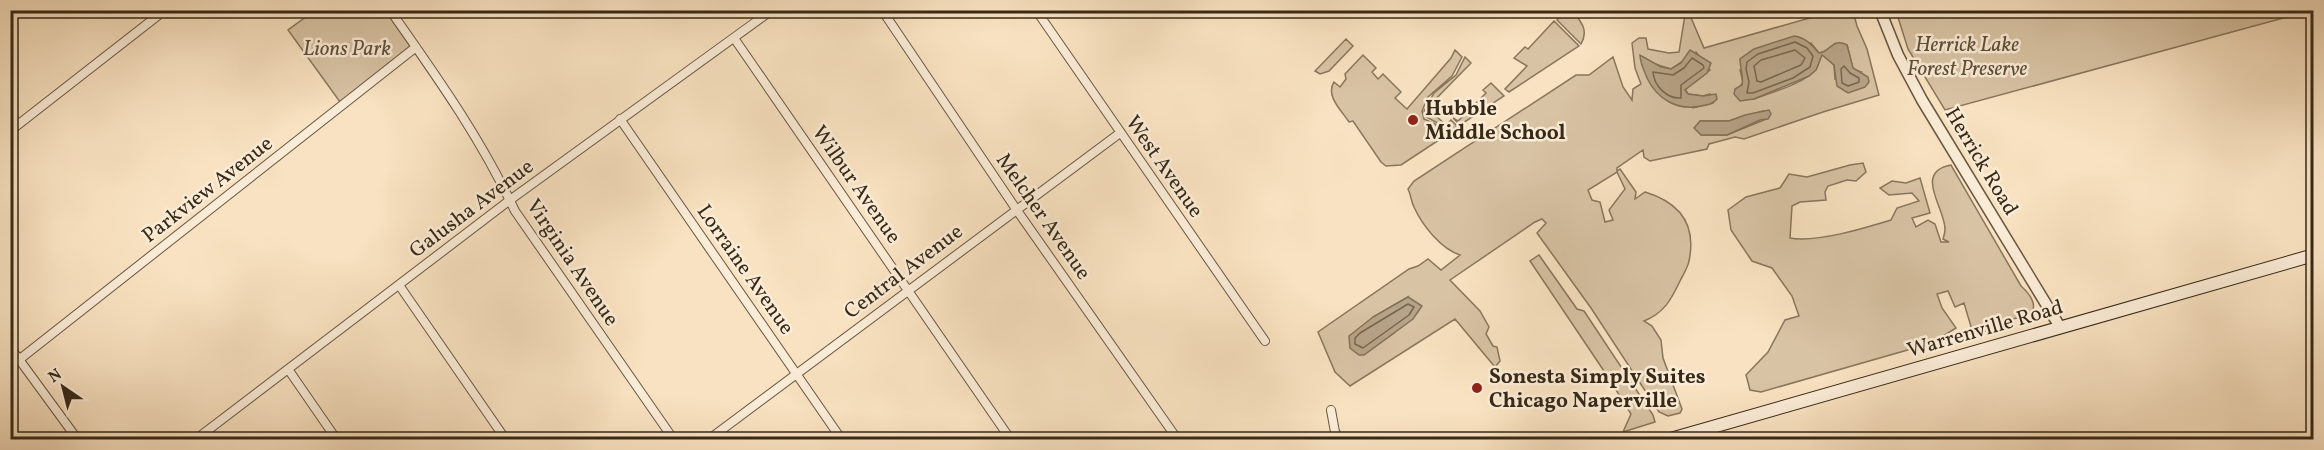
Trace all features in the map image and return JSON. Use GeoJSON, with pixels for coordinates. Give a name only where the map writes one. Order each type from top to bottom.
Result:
{"type":"FeatureCollection","features":[{"type":"Feature","properties":{"kind":"main road","name":"Warrenville Road"},"geometry":{"type":"LineString","coordinates":[[1667,440],[2313,255]]}},
{"type":"Feature","properties":{"kind":"street"},"geometry":{"type":"LineString","coordinates":[[10,131],[165,10]]}},
{"type":"Feature","properties":{"kind":"street","name":"Virginia Avenue"},"geometry":{"type":"LineString","coordinates":[[390,10],[468,123],[504,186],[515,211],[674,440]]}},
{"type":"Feature","properties":{"kind":"street","name":"Galusha Avenue"},"geometry":{"type":"LineString","coordinates":[[195,440],[510,200],[772,10]]}},
{"type":"Feature","properties":{"kind":"street","name":"Melcher Avenue"},"geometry":{"type":"LineString","coordinates":[[882,10],[1016,209],[1178,440]]}},
{"type":"Feature","properties":{"kind":"street","name":"West Avenue"},"geometry":{"type":"LineString","coordinates":[[1036,10],[1265,341]]}},
{"type":"Feature","properties":{"kind":"street","name":"Herrick Road"},"geometry":{"type":"LineString","coordinates":[[1880,10],[1892,43],[1918,93],[2060,327]]}},
{"type":"Feature","properties":{"kind":"street","name":"Wilbur Avenue"},"geometry":{"type":"LineString","coordinates":[[734,38],[1011,440]]}},
{"type":"Feature","properties":{"kind":"street","name":"Parkview Avenue"},"geometry":{"type":"LineString","coordinates":[[20,359],[416,47]]}},
{"type":"Feature","properties":{"kind":"street","name":"Lorraine Avenue"},"geometry":{"type":"LineString","coordinates":[[620,119],[842,440]]}},
{"type":"Feature","properties":{"kind":"street","name":"Central Avenue"},"geometry":{"type":"LineString","coordinates":[[708,440],[1120,133]]}},
{"type":"Feature","properties":{"kind":"street"},"geometry":{"type":"LineString","coordinates":[[399,285],[506,440]]}},
{"type":"Feature","properties":{"kind":"street"},"geometry":{"type":"LineString","coordinates":[[10,346],[78,440]]}},
{"type":"Feature","properties":{"kind":"street"},"geometry":{"type":"LineString","coordinates":[[288,369],[337,440]]}},
{"type":"Feature","properties":{"kind":"street"},"geometry":{"type":"LineString","coordinates":[[1331,410],[1335,432],[1340,440]]}},
{"type":"Feature","properties":{"kind":"green space"},"geometry":{"type":"Polygon","coordinates":[[[1565,10],[1573,11],[1583,26],[1584,34],[1581,44],[1557,20],[1565,10]]]}},
{"type":"Feature","properties":{"kind":"green space","name":"Herrick Lake Forest Preserve"},"geometry":{"type":"Polygon","coordinates":[[[2313,10],[1945,110],[1908,49],[1896,11],[2313,10]]]}},
{"type":"Feature","properties":{"kind":"green space","name":"Lions Park"},"geometry":{"type":"Polygon","coordinates":[[[314,11],[386,11],[411,46],[340,102],[288,30],[314,11]]]}},
{"type":"Feature","properties":{"kind":"green space"},"geometry":{"type":"Polygon","coordinates":[[[1834,11],[1853,11],[1867,49],[1879,95],[1744,139],[1735,137],[1709,144],[1707,149],[1650,161],[1644,157],[1643,150],[1617,168],[1617,171],[1620,169],[1636,192],[1635,199],[1645,192],[1657,196],[1676,208],[1687,225],[1690,236],[1691,248],[1688,263],[1673,294],[1662,310],[1644,321],[1652,326],[1661,340],[1663,358],[1682,409],[1680,413],[1668,416],[1659,412],[1591,308],[1537,233],[1546,223],[1542,219],[1450,280],[1480,311],[1489,327],[1486,334],[1493,346],[1497,347],[1500,361],[1495,367],[1455,319],[1350,386],[1335,372],[1318,332],[1409,269],[1428,259],[1441,270],[1460,255],[1439,242],[1422,221],[1413,205],[1408,189],[1414,181],[1576,75],[1589,75],[1613,57],[1623,87],[1632,100],[1633,89],[1641,84],[1635,68],[1632,43],[1639,38],[1646,38],[1648,49],[1669,53],[1679,52],[1685,15],[1689,13],[1704,48],[1834,11]],[[1811,43],[1740,70],[1743,82],[1741,85],[1754,99],[1804,79],[1816,69],[1821,55],[1824,55],[1834,65],[1835,79],[1861,72],[1853,69],[1847,45],[1819,53],[1811,43]],[[1696,52],[1671,69],[1655,64],[1693,108],[1713,103],[1710,94],[1703,96],[1688,94],[1685,89],[1710,70],[1696,52]],[[1763,111],[1729,121],[1700,121],[1701,135],[1727,135],[1764,120],[1763,111]],[[1617,172],[1588,190],[1592,200],[1600,202],[1605,222],[1613,220],[1609,210],[1625,189],[1617,172]],[[1408,297],[1373,317],[1364,354],[1394,333],[1408,297]]]}},
{"type":"Feature","properties":{"kind":"green space"},"geometry":{"type":"Polygon","coordinates":[[[1554,21],[1579,46],[1509,92],[1505,89],[1527,66],[1514,58],[1525,47],[1528,49],[1554,21]]]}},
{"type":"Feature","properties":{"kind":"green space"},"geometry":{"type":"Polygon","coordinates":[[[1346,39],[1353,46],[1329,71],[1320,74],[1315,71],[1346,39]]]}},
{"type":"Feature","properties":{"kind":"green space"},"geometry":{"type":"Polygon","coordinates":[[[1455,50],[1462,57],[1452,76],[1428,97],[1422,111],[1424,119],[1435,124],[1445,136],[1401,165],[1386,166],[1353,121],[1349,122],[1336,103],[1332,93],[1334,82],[1340,87],[1346,79],[1345,74],[1363,55],[1376,68],[1372,72],[1378,79],[1383,74],[1401,92],[1395,98],[1407,109],[1451,58],[1455,50]]]}},
{"type":"Feature","properties":{"kind":"green space"},"geometry":{"type":"Polygon","coordinates":[[[1465,57],[1471,63],[1427,108],[1446,125],[1451,120],[1457,126],[1448,133],[1436,122],[1426,117],[1424,111],[1434,93],[1456,75],[1465,57]]]}},
{"type":"Feature","properties":{"kind":"green space"},"geometry":{"type":"Polygon","coordinates":[[[1491,83],[1504,96],[1460,125],[1453,118],[1458,121],[1486,93],[1483,90],[1491,83]]]}},
{"type":"Feature","properties":{"kind":"green space"},"geometry":{"type":"Polygon","coordinates":[[[1863,163],[1866,172],[1856,181],[1847,180],[1828,186],[1825,192],[1826,200],[1800,202],[1792,206],[1790,238],[1827,237],[1891,220],[1897,208],[1919,201],[1912,193],[1889,195],[1880,188],[1892,181],[1906,183],[1920,178],[1930,213],[1912,218],[1916,227],[1928,220],[1935,224],[1941,242],[1949,242],[1943,239],[1944,221],[1932,183],[1934,175],[1940,169],[1951,165],[2021,286],[2031,298],[2034,306],[2031,315],[2028,319],[2012,319],[1989,330],[1978,332],[1972,330],[1964,303],[1955,307],[1948,291],[1937,294],[1942,308],[1956,328],[1932,343],[1761,392],[1750,390],[1746,375],[1768,352],[1785,320],[1799,316],[1792,296],[1772,268],[1752,261],[1731,230],[1728,210],[1746,197],[1780,188],[1789,174],[1807,177],[1863,163]]]}},
{"type":"Feature","properties":{"kind":"green space"},"geometry":{"type":"Polygon","coordinates":[[[1539,255],[1577,309],[1584,311],[1653,415],[1655,422],[1623,432],[1631,414],[1530,261],[1539,255]]]}},
{"type":"Feature","properties":{"kind":"water"},"geometry":{"type":"Polygon","coordinates":[[[1794,36],[1811,44],[1819,53],[1838,43],[1847,45],[1853,68],[1868,77],[1869,82],[1865,87],[1848,93],[1837,86],[1834,65],[1822,55],[1816,70],[1809,76],[1754,99],[1740,101],[1734,94],[1735,89],[1742,85],[1740,59],[1754,49],[1794,36]]]}},
{"type":"Feature","properties":{"kind":"water"},"geometry":{"type":"Polygon","coordinates":[[[1690,50],[1711,63],[1707,73],[1685,90],[1688,94],[1703,96],[1716,94],[1717,99],[1714,102],[1704,106],[1684,107],[1662,97],[1647,78],[1640,55],[1661,67],[1671,69],[1681,63],[1690,50]]]}},
{"type":"Feature","properties":{"kind":"water"},"geometry":{"type":"Polygon","coordinates":[[[1769,110],[1771,114],[1768,119],[1760,120],[1727,135],[1701,135],[1694,128],[1700,121],[1729,121],[1769,110]]]}},
{"type":"Feature","properties":{"kind":"water"},"geometry":{"type":"Polygon","coordinates":[[[1408,297],[1422,306],[1413,319],[1364,355],[1359,355],[1350,348],[1349,336],[1373,317],[1408,297]]]}},
{"type":"Feature","properties":{"kind":"place","name":"Hubble Middle School"},"geometry":{"type":"Point","coordinates":[1413,120]}},
{"type":"Feature","properties":{"kind":"place","name":"Sonesta Simply Suites Chicago Naperville"},"geometry":{"type":"Point","coordinates":[1477,388]}}]}
